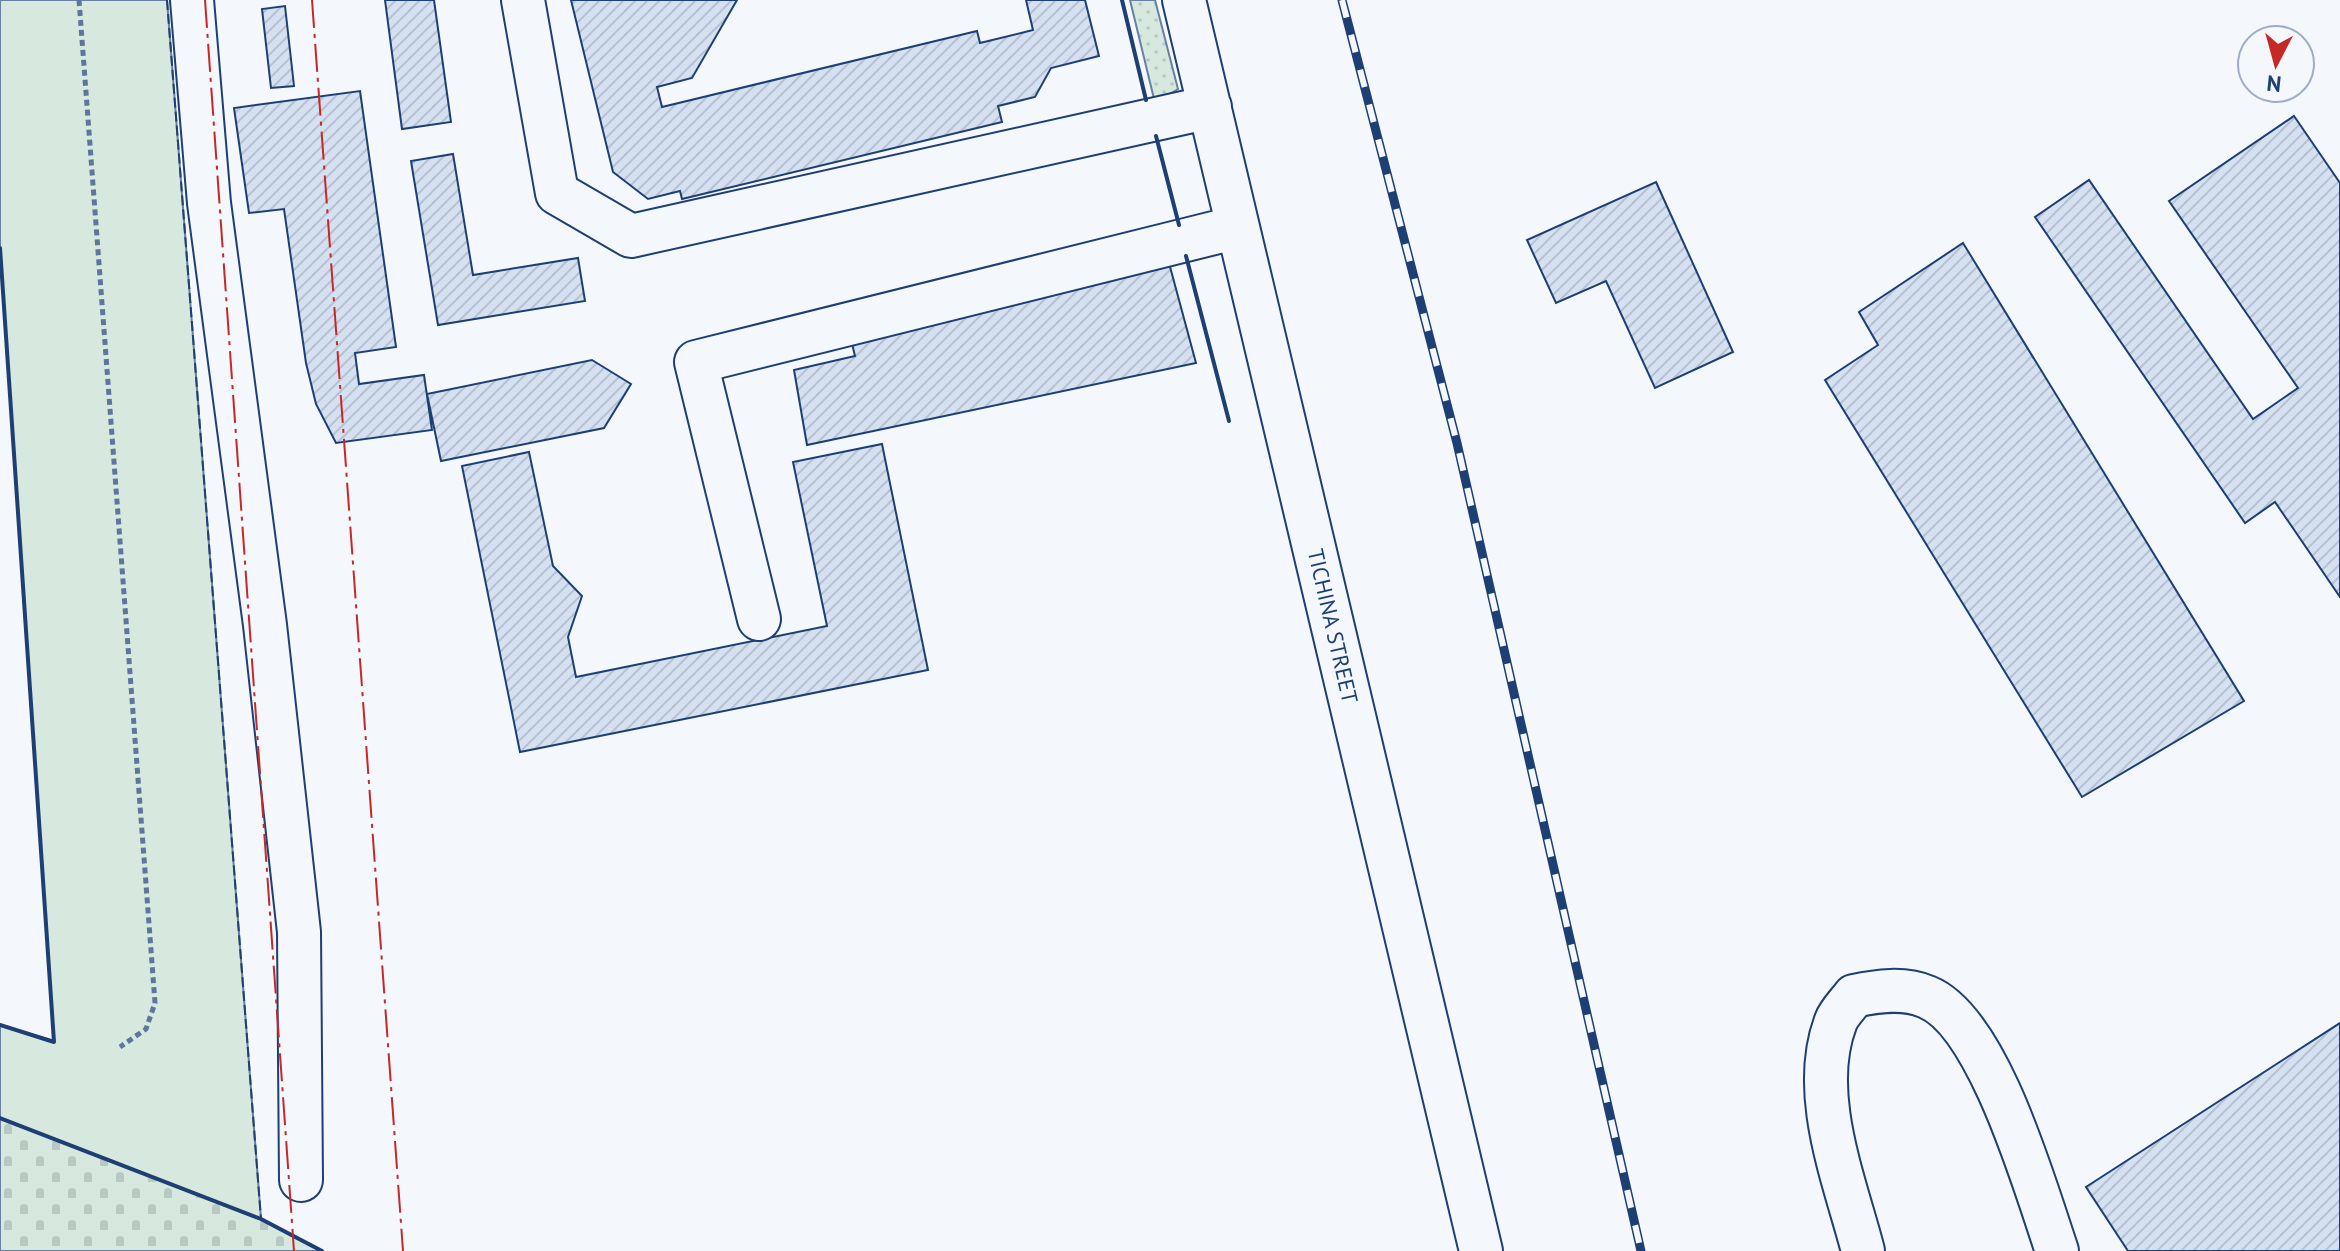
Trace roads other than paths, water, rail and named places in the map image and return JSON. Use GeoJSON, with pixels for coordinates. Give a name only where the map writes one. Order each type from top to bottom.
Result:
{"type":"FeatureCollection","features":[{"type":"Feature","properties":{"kind":"street"},"geometry":{"type":"LineString","coordinates":[[192,0],[209,203],[265,625],[299,932],[301,1180]]}},
{"type":"Feature","properties":{"kind":"street"},"geometry":{"type":"LineString","coordinates":[[523,0],[557,193],[631,236],[1210,107]]}},
{"type":"Feature","properties":{"kind":"street","name":"TICHINA STREET"},"geometry":{"type":"LineString","coordinates":[[1184,0],[1481,1251]]}},
{"type":"Feature","properties":{"kind":"street"},"geometry":{"type":"LineString","coordinates":[[759,619],[696,362],[1238,227]]}},
{"type":"Feature","properties":{"kind":"street"},"geometry":{"type":"LineString","coordinates":[[1863,1251],[1830,1119],[1826,1064],[1836,1020],[1854,996],[1884,990],[1928,997],[1962,1026],[2007,1106],[2057,1251]]}},
{"type":"Feature","properties":{"kind":"railway"},"geometry":{"type":"LineString","coordinates":[[1342,0],[1457,443],[1641,1251]]}}]}
